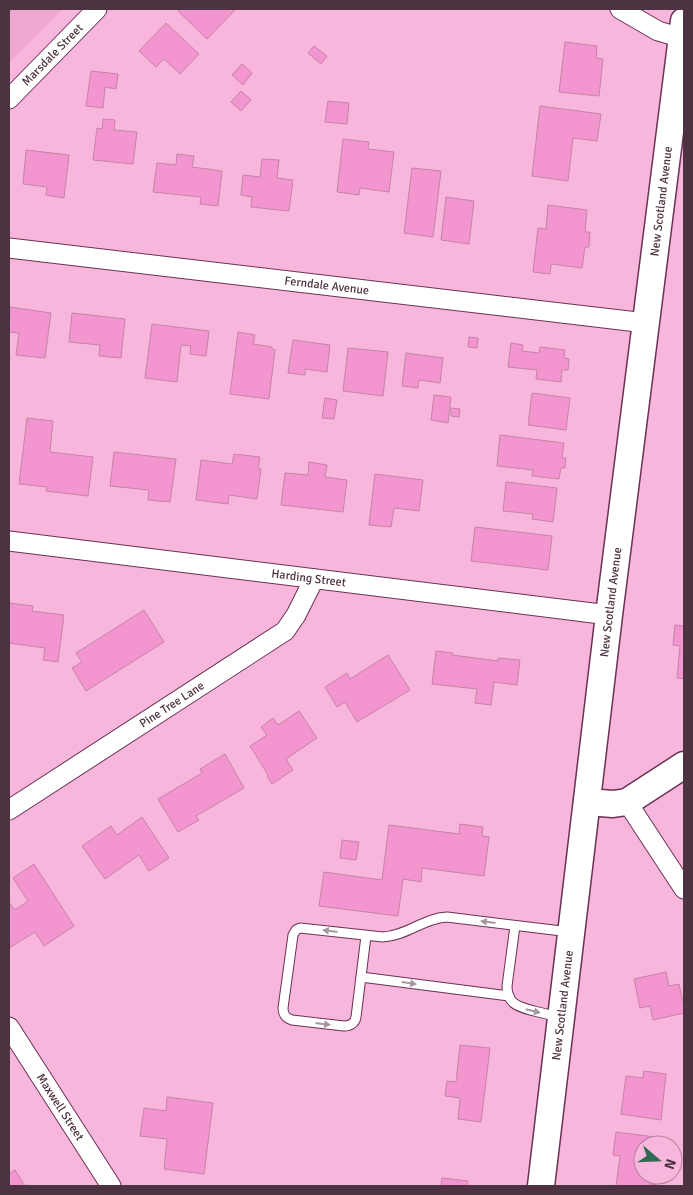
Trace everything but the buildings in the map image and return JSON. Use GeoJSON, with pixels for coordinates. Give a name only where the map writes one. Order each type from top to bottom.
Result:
{"type":"FeatureCollection","features":[{"type":"Feature","properties":{"kind":"street","name":"Marsdale Street"},"geometry":{"type":"LineString","coordinates":[[9,99],[97,9]]}},
{"type":"Feature","properties":{"kind":"street"},"geometry":{"type":"LineString","coordinates":[[620,9],[658,31],[683,29]]}},
{"type":"Feature","properties":{"kind":"street","name":"New Scotland Avenue"},"geometry":{"type":"LineString","coordinates":[[540,1186],[683,29]]}},
{"type":"Feature","properties":{"kind":"street","name":"Ferndale Avenue"},"geometry":{"type":"LineString","coordinates":[[9,248],[646,323]]}},
{"type":"Feature","properties":{"kind":"street","name":"Harding Street"},"geometry":{"type":"LineString","coordinates":[[9,541],[609,616]]}},
{"type":"Feature","properties":{"kind":"street","name":"Pine Tree Lane"},"geometry":{"type":"LineString","coordinates":[[9,810],[285,631],[296,616],[314,579]]}},
{"type":"Feature","properties":{"kind":"street"},"geometry":{"type":"LineString","coordinates":[[587,802],[613,804],[627,802],[684,765]]}},
{"type":"Feature","properties":{"kind":"street"},"geometry":{"type":"LineString","coordinates":[[627,802],[684,889]]}},
{"type":"Feature","properties":{"kind":"street","name":"Maxwell Street"},"geometry":{"type":"LineString","coordinates":[[9,1027],[111,1186]]}},
{"type":"Feature","properties":{"kind":"lane"},"geometry":{"type":"LineString","coordinates":[[366,936],[356,1020],[350,1026],[344,1026],[286,1018],[283,1008],[292,937],[296,930],[303,928],[366,936],[379,938],[388,937],[430,920],[442,918],[572,933]]}},
{"type":"Feature","properties":{"kind":"lane"},"geometry":{"type":"LineString","coordinates":[[515,926],[508,986],[509,996],[515,1005],[561,1018]]}},
{"type":"Feature","properties":{"kind":"lane"},"geometry":{"type":"LineString","coordinates":[[361,977],[509,996]]}},
{"type":"Feature","properties":{"kind":"shaded area"},"geometry":{"type":"Polygon","coordinates":[[[9,9],[63,9],[9,63],[9,9]]]}}]}
